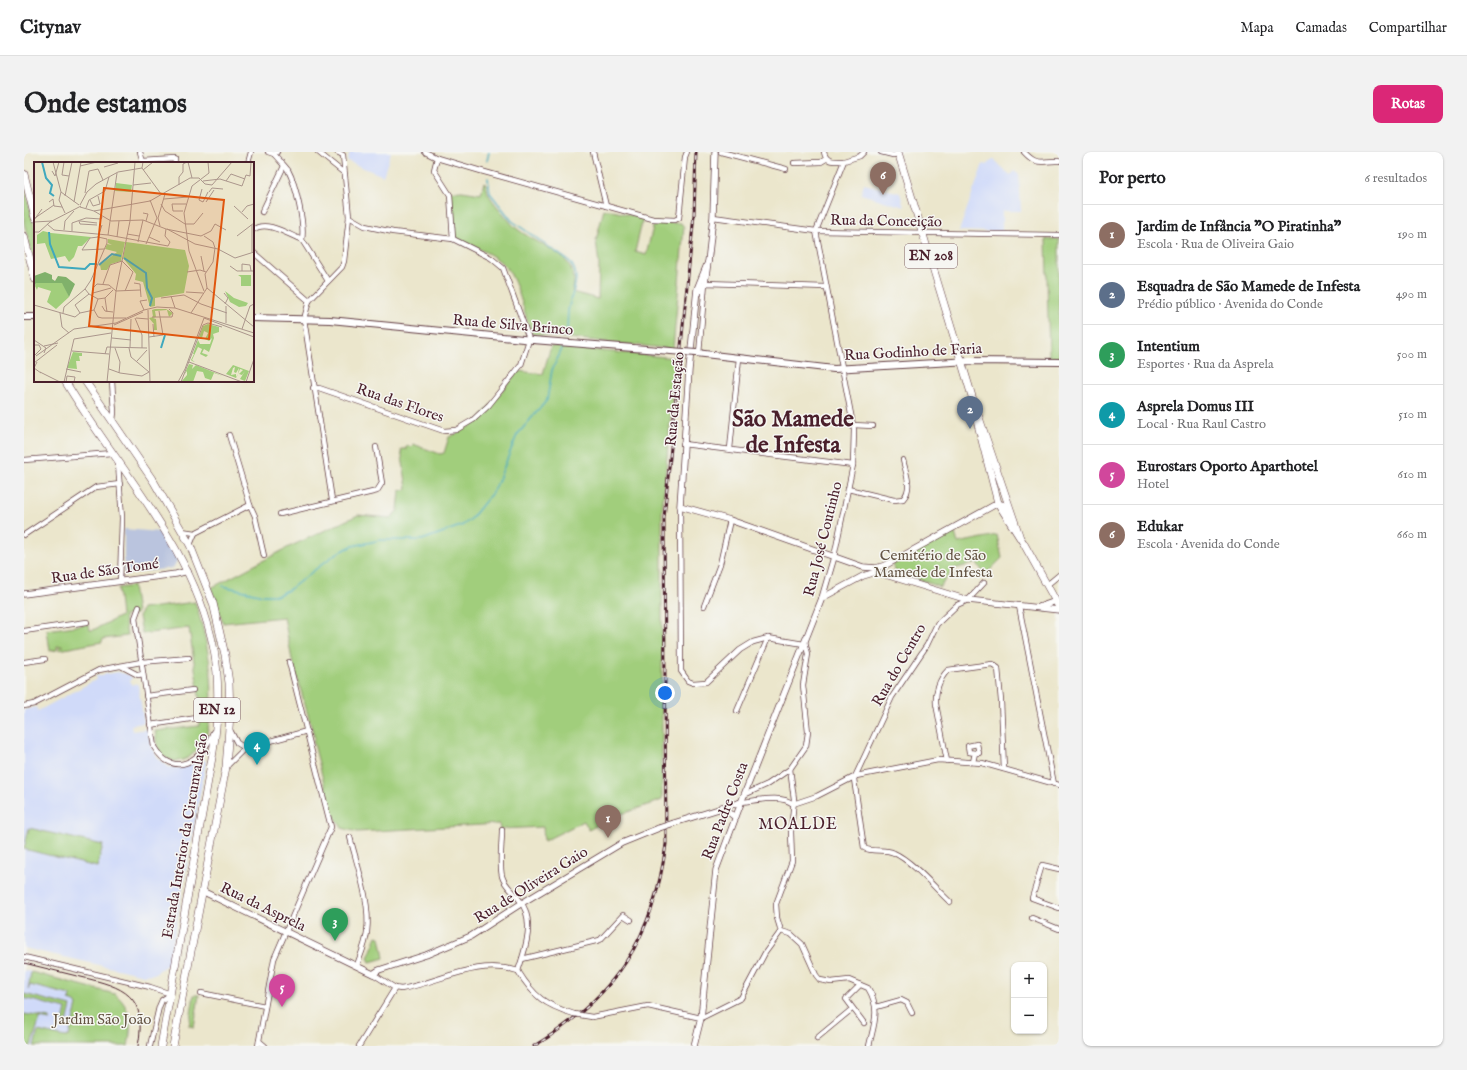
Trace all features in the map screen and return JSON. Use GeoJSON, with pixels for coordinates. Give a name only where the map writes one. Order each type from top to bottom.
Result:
{"type":"FeatureCollection","features":[{"type":"Feature","properties":{"kind":"main road","name":"EN 208"},"geometry":{"type":"LineString","coordinates":[[898,153],[963,361],[974,403],[978,428],[998,503],[1019,535],[1057,604]]}},
{"type":"Feature","properties":{"kind":"main road"},"geometry":{"type":"LineString","coordinates":[[24,174],[34,214]]}},
{"type":"Feature","properties":{"kind":"main road"},"geometry":{"type":"LineString","coordinates":[[24,236],[34,275]]}},
{"type":"Feature","properties":{"kind":"main road"},"geometry":{"type":"LineString","coordinates":[[24,317],[34,316]]}},
{"type":"Feature","properties":{"kind":"main road","name":"Rua de Silva Brinco"},"geometry":{"type":"LineString","coordinates":[[254,318],[304,319],[697,354],[770,362]]}},
{"type":"Feature","properties":{"kind":"main road","name":"Rua Godinho de Faria"},"geometry":{"type":"LineString","coordinates":[[770,362],[841,368],[963,361],[1059,362]]}},
{"type":"Feature","properties":{"kind":"main road","name":"Estrada Interior da Circunvalação"},"geometry":{"type":"LineString","coordinates":[[66,382],[118,462],[167,532],[188,571],[208,624],[214,651],[218,719],[161,1046]]}},
{"type":"Feature","properties":{"kind":"main road","name":"EN 12"},"geometry":{"type":"LineString","coordinates":[[86,382],[154,482],[190,545],[213,603],[224,649],[229,683],[230,729],[226,767],[173,1046]]}},
{"type":"Feature","properties":{"kind":"main road","name":"EN 208"},"geometry":{"type":"LineString","coordinates":[[974,403],[1019,535]]}},
{"type":"Feature","properties":{"kind":"main road"},"geometry":{"type":"LineString","coordinates":[[188,571],[193,566],[195,557]]}},
{"type":"Feature","properties":{"kind":"main road","name":"EN 12"},"geometry":{"type":"LineString","coordinates":[[188,571],[198,575],[208,601],[213,603]]}},
{"type":"Feature","properties":{"kind":"main road"},"geometry":{"type":"LineString","coordinates":[[190,881],[197,888],[202,888]]}},
{"type":"Feature","properties":{"kind":"main road"},"geometry":{"type":"LineString","coordinates":[[187,898],[194,890],[202,888]]}},
{"type":"Feature","properties":{"kind":"main road"},"geometry":{"type":"LineString","coordinates":[[171,994],[176,1002],[171,1038],[173,1046]]}},
{"type":"Feature","properties":{"kind":"street"},"geometry":{"type":"LineString","coordinates":[[140,152],[143,162],[175,159],[176,162]]}},
{"type":"Feature","properties":{"kind":"street"},"geometry":{"type":"LineString","coordinates":[[248,162],[251,152]]}},
{"type":"Feature","properties":{"kind":"street"},"geometry":{"type":"LineString","coordinates":[[318,152],[344,173]]}},
{"type":"Feature","properties":{"kind":"street"},"geometry":{"type":"LineString","coordinates":[[332,500],[313,388],[304,319],[309,301],[344,261],[349,217],[344,173],[344,153],[336,152]]}},
{"type":"Feature","properties":{"kind":"street"},"geometry":{"type":"LineString","coordinates":[[425,152],[437,158],[653,219],[675,220],[679,218],[684,157],[687,152]]}},
{"type":"Feature","properties":{"kind":"street"},"geometry":{"type":"LineString","coordinates":[[593,152],[606,206]]}},
{"type":"Feature","properties":{"kind":"street","name":"Rua da Estação"},"geometry":{"type":"LineString","coordinates":[[697,354],[713,217],[715,152]]}},
{"type":"Feature","properties":{"kind":"street"},"geometry":{"type":"LineString","coordinates":[[722,152],[786,169]]}},
{"type":"Feature","properties":{"kind":"street"},"geometry":{"type":"LineString","coordinates":[[824,152],[826,159]]}},
{"type":"Feature","properties":{"kind":"street"},"geometry":{"type":"LineString","coordinates":[[826,159],[829,161],[844,161],[860,156],[864,152]]}},
{"type":"Feature","properties":{"kind":"street"},"geometry":{"type":"LineString","coordinates":[[881,152],[892,155],[898,153]]}},
{"type":"Feature","properties":{"kind":"street"},"geometry":{"type":"LineString","coordinates":[[1024,152],[1030,159],[1039,163],[1059,161]]}},
{"type":"Feature","properties":{"kind":"street"},"geometry":{"type":"LineString","coordinates":[[273,153],[287,170],[301,217],[304,232],[302,240]]}},
{"type":"Feature","properties":{"kind":"street"},"geometry":{"type":"LineString","coordinates":[[437,158],[434,170],[450,195],[453,239]]}},
{"type":"Feature","properties":{"kind":"street"},"geometry":{"type":"LineString","coordinates":[[794,164],[822,162],[826,159]]}},
{"type":"Feature","properties":{"kind":"street"},"geometry":{"type":"LineString","coordinates":[[816,231],[844,161]]}},
{"type":"Feature","properties":{"kind":"street"},"geometry":{"type":"LineString","coordinates":[[262,212],[284,166]]}},
{"type":"Feature","properties":{"kind":"street"},"geometry":{"type":"LineString","coordinates":[[349,217],[365,226],[386,231],[453,239],[491,258],[503,268],[531,340]]}},
{"type":"Feature","properties":{"kind":"street","name":"Rua da Conceição"},"geometry":{"type":"LineString","coordinates":[[713,217],[816,231],[923,234],[1059,235]]}},
{"type":"Feature","properties":{"kind":"street"},"geometry":{"type":"LineString","coordinates":[[254,229],[259,226],[267,226],[302,240],[328,281]]}},
{"type":"Feature","properties":{"kind":"street","name":"Rua José Coutinho"},"geometry":{"type":"LineString","coordinates":[[790,769],[806,746],[808,732],[802,685],[808,654],[804,642],[822,598],[834,557],[853,466],[853,425],[816,231]]}},
{"type":"Feature","properties":{"kind":"street"},"geometry":{"type":"LineString","coordinates":[[254,253],[309,301]]}},
{"type":"Feature","properties":{"kind":"street","name":"Rua da Estação"},"geometry":{"type":"LineString","coordinates":[[680,506],[683,444],[697,289],[708,262]]}},
{"type":"Feature","properties":{"kind":"street"},"geometry":{"type":"LineString","coordinates":[[697,295],[706,283],[826,286]]}},
{"type":"Feature","properties":{"kind":"street","name":"Rua das Flores"},"geometry":{"type":"LineString","coordinates":[[313,388],[318,388],[444,431],[456,430],[482,413],[512,379],[521,365],[531,340]]}},
{"type":"Feature","properties":{"kind":"street"},"geometry":{"type":"LineString","coordinates":[[730,449],[739,358]]}},
{"type":"Feature","properties":{"kind":"street"},"geometry":{"type":"LineString","coordinates":[[112,382],[114,412],[113,422]]}},
{"type":"Feature","properties":{"kind":"street"},"geometry":{"type":"LineString","coordinates":[[853,425],[873,426]]}},
{"type":"Feature","properties":{"kind":"street"},"geometry":{"type":"LineString","coordinates":[[229,435],[250,505],[255,516],[264,556]]}},
{"type":"Feature","properties":{"kind":"street"},"geometry":{"type":"LineString","coordinates":[[683,444],[853,466]]}},
{"type":"Feature","properties":{"kind":"street"},"geometry":{"type":"LineString","coordinates":[[280,514],[332,500],[377,491],[382,483],[376,447]]}},
{"type":"Feature","properties":{"kind":"street"},"geometry":{"type":"LineString","coordinates":[[24,460],[112,453]]}},
{"type":"Feature","properties":{"kind":"street"},"geometry":{"type":"LineString","coordinates":[[848,489],[894,500],[902,499],[908,491],[909,484],[903,460]]}},
{"type":"Feature","properties":{"kind":"street"},"geometry":{"type":"LineString","coordinates":[[118,462],[122,518],[120,581]]}},
{"type":"Feature","properties":{"kind":"street"},"geometry":{"type":"LineString","coordinates":[[24,535],[96,487],[120,484]]}},
{"type":"Feature","properties":{"kind":"street"},"geometry":{"type":"LineString","coordinates":[[822,598],[886,565],[998,503],[1003,504],[1013,518]]}},
{"type":"Feature","properties":{"kind":"street"},"geometry":{"type":"LineString","coordinates":[[182,531],[195,533],[250,505]]}},
{"type":"Feature","properties":{"kind":"street"},"geometry":{"type":"LineString","coordinates":[[804,642],[768,638],[753,642],[740,650],[706,682],[693,683],[688,681],[681,671],[680,506],[730,520],[948,596],[968,600],[1059,610]]}},
{"type":"Feature","properties":{"kind":"street"},"geometry":{"type":"LineString","coordinates":[[704,606],[720,564],[730,520]]}},
{"type":"Feature","properties":{"kind":"street"},"geometry":{"type":"LineString","coordinates":[[190,545],[195,533]]}},
{"type":"Feature","properties":{"kind":"street"},"geometry":{"type":"LineString","coordinates":[[886,565],[887,574]]}},
{"type":"Feature","properties":{"kind":"street"},"geometry":{"type":"LineString","coordinates":[[862,567],[864,572],[863,576]]}},
{"type":"Feature","properties":{"kind":"street","name":"Rua de São Tomé"},"geometry":{"type":"LineString","coordinates":[[24,594],[176,574],[188,571]]}},
{"type":"Feature","properties":{"kind":"street"},"geometry":{"type":"LineString","coordinates":[[1047,585],[1059,575]]}},
{"type":"Feature","properties":{"kind":"street","name":"Rua do Centro"},"geometry":{"type":"LineString","coordinates":[[856,776],[892,697],[927,645],[937,624],[956,605],[968,600],[984,583]]}},
{"type":"Feature","properties":{"kind":"street"},"geometry":{"type":"LineString","coordinates":[[1038,607],[1057,604]]}},
{"type":"Feature","properties":{"kind":"street"},"geometry":{"type":"LineString","coordinates":[[793,804],[817,796],[856,776],[922,762],[973,762],[1057,784],[1019,606]]}},
{"type":"Feature","properties":{"kind":"street"},"geometry":{"type":"LineString","coordinates":[[139,607],[135,618],[150,725],[154,747],[158,754],[165,761],[180,764],[195,759],[203,752],[218,719]]}},
{"type":"Feature","properties":{"kind":"street"},"geometry":{"type":"LineString","coordinates":[[24,631],[87,622]]}},
{"type":"Feature","properties":{"kind":"street"},"geometry":{"type":"LineString","coordinates":[[737,711],[768,638]]}},
{"type":"Feature","properties":{"kind":"street","name":"Rua Padre Costa"},"geometry":{"type":"LineString","coordinates":[[694,1046],[701,1018],[716,870],[735,817],[804,642]]}},
{"type":"Feature","properties":{"kind":"street"},"geometry":{"type":"LineString","coordinates":[[24,706],[34,704],[94,672],[141,662],[189,658]]}},
{"type":"Feature","properties":{"kind":"street"},"geometry":{"type":"LineString","coordinates":[[24,662],[45,659]]}},
{"type":"Feature","properties":{"kind":"street"},"geometry":{"type":"LineString","coordinates":[[265,1046],[259,1044],[274,959],[331,827],[289,662]]}},
{"type":"Feature","properties":{"kind":"street"},"geometry":{"type":"LineString","coordinates":[[947,761],[936,704],[940,681],[948,670],[992,664],[996,665],[998,668],[1004,769]]}},
{"type":"Feature","properties":{"kind":"street"},"geometry":{"type":"LineString","coordinates":[[121,666],[140,676],[143,674]]}},
{"type":"Feature","properties":{"kind":"street"},"geometry":{"type":"LineString","coordinates":[[135,674],[144,686]]}},
{"type":"Feature","properties":{"kind":"street"},"geometry":{"type":"LineString","coordinates":[[146,696],[193,690]]}},
{"type":"Feature","properties":{"kind":"street"},"geometry":{"type":"LineString","coordinates":[[150,725],[197,718]]}},
{"type":"Feature","properties":{"kind":"street"},"geometry":{"type":"LineString","coordinates":[[230,729],[237,743],[245,748]]}},
{"type":"Feature","properties":{"kind":"street"},"geometry":{"type":"LineString","coordinates":[[226,767],[245,748],[307,731]]}},
{"type":"Feature","properties":{"kind":"street"},"geometry":{"type":"LineString","coordinates":[[973,762],[975,753]]}},
{"type":"Feature","properties":{"kind":"street"},"geometry":{"type":"LineString","coordinates":[[744,795],[768,784],[790,769],[793,786],[791,832],[792,861],[776,904],[777,918],[781,931]]}},
{"type":"Feature","properties":{"kind":"street"},"geometry":{"type":"LineString","coordinates":[[856,776],[854,779],[864,848],[869,851],[893,852],[906,861],[950,902]]}},
{"type":"Feature","properties":{"kind":"street","name":"Rua de Oliveira Gaio"},"geometry":{"type":"LineString","coordinates":[[374,974],[379,970],[426,955],[471,936],[522,902],[622,843],[659,828],[741,802],[778,799],[789,800],[793,804]]}},
{"type":"Feature","properties":{"kind":"street"},"geometry":{"type":"LineString","coordinates":[[722,808],[735,817]]}},
{"type":"Feature","properties":{"kind":"street"},"geometry":{"type":"LineString","coordinates":[[502,830],[502,877],[506,885],[525,907],[528,930],[522,960],[518,971]]}},
{"type":"Feature","properties":{"kind":"street"},"geometry":{"type":"LineString","coordinates":[[350,836],[364,896],[368,921],[366,939],[357,965]]}},
{"type":"Feature","properties":{"kind":"street"},"geometry":{"type":"LineString","coordinates":[[1059,869],[1042,865],[1032,898],[1059,908]]}},
{"type":"Feature","properties":{"kind":"street","name":"Rua da Asprela"},"geometry":{"type":"LineString","coordinates":[[202,888],[286,932],[374,974]]}},
{"type":"Feature","properties":{"kind":"street"},"geometry":{"type":"LineString","coordinates":[[522,960],[600,940],[623,915],[631,920]]}},
{"type":"Feature","properties":{"kind":"street"},"geometry":{"type":"LineString","coordinates":[[1032,918],[1059,929]]}},
{"type":"Feature","properties":{"kind":"street"},"geometry":{"type":"LineString","coordinates":[[374,974],[396,988],[404,989],[477,968],[500,966],[518,971],[536,996],[555,1008],[574,1014],[592,1017],[648,1006],[701,1018],[741,998],[765,953],[781,931]]}},
{"type":"Feature","properties":{"kind":"street"},"geometry":{"type":"LineString","coordinates":[[781,931],[791,934],[802,944],[816,975],[820,980],[831,982],[849,980],[868,988],[876,1007],[875,1024],[868,1046]]}},
{"type":"Feature","properties":{"kind":"street"},"geometry":{"type":"LineString","coordinates":[[24,957],[150,987],[171,994]]}},
{"type":"Feature","properties":{"kind":"street"},"geometry":{"type":"LineString","coordinates":[[860,985],[846,999],[864,1023]]}},
{"type":"Feature","properties":{"kind":"street"},"geometry":{"type":"LineString","coordinates":[[359,1046],[396,988]]}},
{"type":"Feature","properties":{"kind":"street"},"geometry":{"type":"LineString","coordinates":[[201,993],[265,1006]]}},
{"type":"Feature","properties":{"kind":"street"},"geometry":{"type":"LineString","coordinates":[[150,1046],[159,1007],[162,1000],[171,994]]}},
{"type":"Feature","properties":{"kind":"street"},"geometry":{"type":"LineString","coordinates":[[876,1007],[901,1000],[907,1004],[912,1013]]}},
{"type":"Feature","properties":{"kind":"street"},"geometry":{"type":"LineString","coordinates":[[817,1038],[852,1009]]}},
{"type":"Feature","properties":{"kind":"shaded area"},"geometry":{"type":"Polygon","coordinates":[[[350,152],[391,152],[383,176],[347,161],[350,152]]]}},
{"type":"Feature","properties":{"kind":"shaded area"},"geometry":{"type":"Polygon","coordinates":[[[994,159],[1010,176],[1015,171],[1019,175],[1021,211],[1002,211],[1002,232],[959,231],[983,164],[987,165],[994,159]]]}},
{"type":"Feature","properties":{"kind":"shaded area"},"geometry":{"type":"Polygon","coordinates":[[[864,184],[900,193],[904,207],[861,194],[864,184]]]}},
{"type":"Feature","properties":{"kind":"shaded area"},"geometry":{"type":"Polygon","coordinates":[[[124,529],[160,532],[178,559],[173,568],[124,574],[124,529]]]}},
{"type":"Feature","properties":{"kind":"shaded area"},"geometry":{"type":"Polygon","coordinates":[[[118,672],[129,675],[132,678],[130,681],[133,685],[136,683],[138,685],[144,723],[131,725],[132,731],[148,729],[151,747],[158,759],[169,767],[178,768],[188,766],[200,758],[204,759],[206,762],[191,843],[183,845],[181,849],[189,854],[169,963],[154,974],[144,975],[24,948],[24,710],[36,707],[38,711],[97,679],[96,676],[118,672]]]}},
{"type":"Feature","properties":{"kind":"shaded area"},"geometry":{"type":"Polygon","coordinates":[[[24,970],[115,994],[124,1004],[130,1017],[131,1031],[128,1046],[24,1046],[24,970]]]}},
{"type":"Feature","properties":{"kind":"green space"},"geometry":{"type":"Polygon","coordinates":[[[484,182],[490,197],[511,223],[520,231],[554,251],[564,259],[571,268],[574,278],[572,292],[598,299],[599,265],[596,240],[604,209],[643,218],[635,252],[646,255],[654,223],[681,223],[684,227],[673,349],[531,334],[520,297],[513,278],[508,270],[493,256],[455,238],[450,192],[462,191],[481,194],[484,182]]]}},
{"type":"Feature","properties":{"kind":"green space"},"geometry":{"type":"Polygon","coordinates":[[[24,185],[34,225],[34,261],[24,223],[24,185]]]}},
{"type":"Feature","properties":{"kind":"green space"},"geometry":{"type":"Polygon","coordinates":[[[1046,239],[1059,239],[1059,358],[1049,357],[1046,239]]]}},
{"type":"Feature","properties":{"kind":"green space"},"geometry":{"type":"Polygon","coordinates":[[[551,346],[676,358],[662,512],[662,800],[607,819],[589,830],[584,821],[544,841],[543,827],[500,829],[499,824],[357,832],[342,828],[331,811],[313,740],[315,739],[292,660],[284,617],[223,623],[211,588],[289,547],[358,515],[391,518],[398,510],[400,491],[407,489],[401,449],[406,449],[406,446],[412,447],[413,444],[440,454],[444,453],[449,437],[476,423],[518,371],[543,374],[551,346]]]}},
{"type":"Feature","properties":{"kind":"green space","name":"Cemitério de São Mamede de Infesta"},"geometry":{"type":"Polygon","coordinates":[[[954,530],[958,543],[997,535],[1002,558],[985,575],[977,563],[953,569],[940,587],[895,571],[893,564],[954,530]]]}},
{"type":"Feature","properties":{"kind":"green space"},"geometry":{"type":"Polygon","coordinates":[[[133,586],[137,612],[136,614],[124,616],[127,636],[103,639],[102,642],[59,650],[59,647],[64,646],[57,646],[57,650],[50,651],[47,630],[89,624],[90,630],[93,630],[121,616],[118,588],[133,586]]]}},
{"type":"Feature","properties":{"kind":"green space"},"geometry":{"type":"Polygon","coordinates":[[[195,602],[208,653],[210,670],[212,688],[209,723],[202,746],[186,759],[175,761],[164,757],[160,752],[157,746],[155,731],[199,726],[199,717],[202,716],[189,628],[142,634],[139,616],[142,609],[195,602]]]}},
{"type":"Feature","properties":{"kind":"green space"},"geometry":{"type":"Polygon","coordinates":[[[29,828],[103,845],[97,867],[24,849],[29,828]]]}},
{"type":"Feature","properties":{"kind":"green space"},"geometry":{"type":"Polygon","coordinates":[[[377,936],[380,937],[384,958],[370,962],[368,958],[377,936]]]}},
{"type":"Feature","properties":{"kind":"green space","name":"Jardim São João"},"geometry":{"type":"Polygon","coordinates":[[[31,972],[115,994],[121,999],[128,1011],[130,1031],[128,1046],[34,1046],[38,1031],[65,1037],[69,1036],[77,1005],[75,1002],[69,1000],[70,995],[30,985],[28,990],[31,972]]]}},
{"type":"Feature","properties":{"kind":"green space"},"geometry":{"type":"Polygon","coordinates":[[[24,994],[71,1006],[67,1022],[63,1022],[66,1009],[24,998],[24,994]]]}},
{"type":"Feature","properties":{"kind":"green space"},"geometry":{"type":"Polygon","coordinates":[[[194,995],[199,995],[194,1027],[189,1026],[194,995]]]}},
{"type":"Feature","properties":{"kind":"green space"},"geometry":{"type":"Polygon","coordinates":[[[24,1014],[50,1018],[50,1020],[40,1018],[31,1046],[24,1046],[24,1014]]]}},
{"type":"Feature","properties":{"kind":"waterway"},"geometry":{"type":"LineString","coordinates":[[487,161],[489,152]]}},
{"type":"Feature","properties":{"kind":"waterway"},"geometry":{"type":"LineString","coordinates":[[488,178],[490,193],[512,221],[569,261],[573,267],[576,280],[569,305],[566,337]]}},
{"type":"Feature","properties":{"kind":"waterway"},"geometry":{"type":"LineString","coordinates":[[223,586],[263,595],[278,595],[290,589],[334,555],[352,546],[381,540],[422,540],[463,525],[471,519],[495,489],[517,435],[547,400],[552,370],[563,347]]}},
{"type":"Feature","properties":{"kind":"tram line"},"geometry":{"type":"LineString","coordinates":[[24,963],[96,981],[121,990],[136,1004],[139,1015],[140,1029],[138,1046]]}},
{"type":"Feature","properties":{"kind":"railway"},"geometry":{"type":"LineString","coordinates":[[534,1046],[562,1027],[587,1007],[608,985],[626,962],[640,936],[652,908],[660,878],[666,844],[664,518],[694,215],[696,152]]}},
{"type":"Feature","properties":{"kind":"place","name":"Edukar"},"geometry":{"type":"Point","coordinates":[883,195]}},
{"type":"Feature","properties":{"kind":"place","name":"Esquadra de São Mamede de Infesta"},"geometry":{"type":"Point","coordinates":[970,429]}},
{"type":"Feature","properties":{"kind":"place","name":"Asprela Domus III"},"geometry":{"type":"Point","coordinates":[257,765]}},
{"type":"Feature","properties":{"kind":"place","name":"Jardim de Infância \"O Piratinha\""},"geometry":{"type":"Point","coordinates":[608,838]}},
{"type":"Feature","properties":{"kind":"place","name":"Intentium"},"geometry":{"type":"Point","coordinates":[335,941]}},
{"type":"Feature","properties":{"kind":"place","name":"Eurostars Oporto Aparthotel"},"geometry":{"type":"Point","coordinates":[282,1007]}},
{"type":"Feature","properties":{"kind":"district","name":"São Mamede de Infesta"},"geometry":{"type":"Point","coordinates":[793,432]}},
{"type":"Feature","properties":{"kind":"district","name":"MOALDE"},"geometry":{"type":"Point","coordinates":[798,825]}}]}
